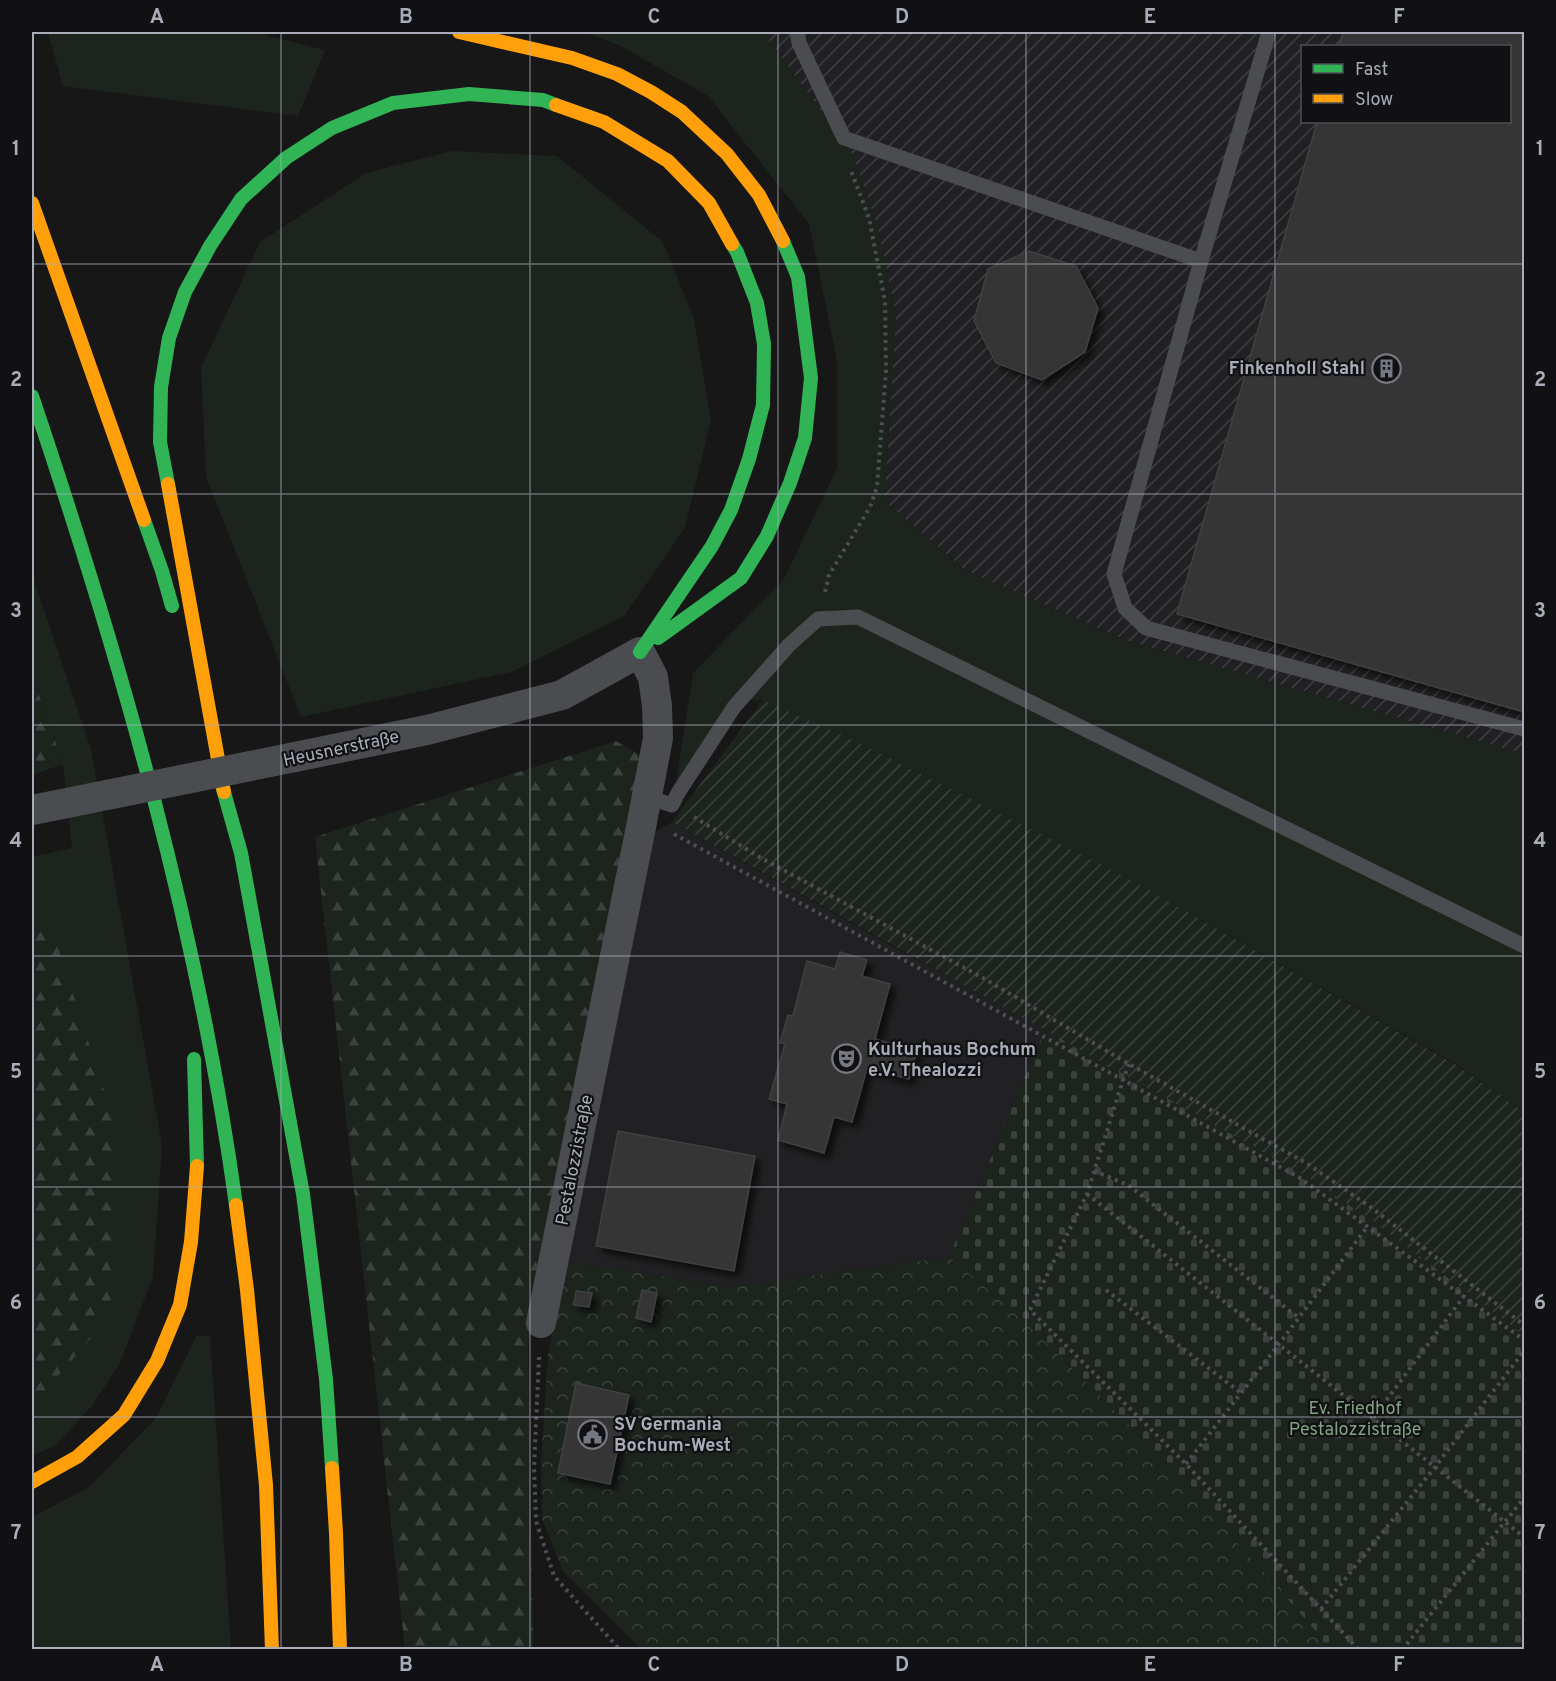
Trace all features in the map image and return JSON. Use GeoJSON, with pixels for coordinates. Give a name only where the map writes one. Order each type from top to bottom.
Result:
{"type":"FeatureCollection","features":[{"type":"Feature","properties":{"kind":"highway"},"geometry":{"type":"LineString","coordinates":[[459,32],[572,58],[617,74],[682,112],[727,154],[759,195],[782,239],[798,277],[811,378],[805,438],[790,483],[767,536],[741,578],[640,652]]}},
{"type":"Feature","properties":{"kind":"highway"},"geometry":{"type":"LineString","coordinates":[[224,792],[160,442],[161,387],[169,338],[185,292],[210,246],[241,199],[286,158],[332,128],[393,104],[469,94],[543,100],[604,122],[668,161],[709,203],[737,252],[759,313],[764,344],[763,405],[749,459],[731,510],[712,546],[640,652]]}},
{"type":"Feature","properties":{"kind":"highway"},"geometry":{"type":"LineString","coordinates":[[32,203],[162,572],[175,616]]}},
{"type":"Feature","properties":{"kind":"highway"},"geometry":{"type":"LineString","coordinates":[[32,396],[74,520],[131,710],[192,955],[230,1165],[247,1290],[267,1485],[272,1650]]}},
{"type":"Feature","properties":{"kind":"highway"},"geometry":{"type":"LineString","coordinates":[[184,649],[241,853],[303,1194],[326,1379],[336,1533],[339,1650]]}},
{"type":"Feature","properties":{"kind":"highway"},"geometry":{"type":"LineString","coordinates":[[32,1482],[77,1457],[124,1415],[157,1361],[180,1305],[191,1242],[197,1167],[192,955]]}},
{"type":"Feature","properties":{"kind":"street","name":"Heusnerstraße"},"geometry":{"type":"LineString","coordinates":[[32,810],[427,730],[562,696],[640,652]]}},
{"type":"Feature","properties":{"kind":"street","name":"Pestalozzistraße"},"geometry":{"type":"LineString","coordinates":[[541,1323],[654,808],[658,738],[657,706],[653,677],[640,652]]}},
{"type":"Feature","properties":{"kind":"lane"},"geometry":{"type":"LineString","coordinates":[[796,32],[799,43],[844,138],[1201,261]]}},
{"type":"Feature","properties":{"kind":"lane"},"geometry":{"type":"LineString","coordinates":[[1269,32],[1201,261],[1114,574],[1125,608],[1146,628],[1524,729]]}},
{"type":"Feature","properties":{"kind":"lane"},"geometry":{"type":"LineString","coordinates":[[654,808],[678,793],[734,706],[789,645],[819,619],[858,617],[1524,946]]}},
{"type":"Feature","properties":{"kind":"path"},"geometry":{"type":"LineString","coordinates":[[819,619],[829,575],[870,507],[877,487],[886,370],[885,302],[869,218],[846,156],[844,138]]}},
{"type":"Feature","properties":{"kind":"path"},"geometry":{"type":"LineString","coordinates":[[654,808],[694,817],[761,858],[983,978],[1129,1064],[1308,1164],[1373,1209],[1524,1325]]}},
{"type":"Feature","properties":{"kind":"path"},"geometry":{"type":"LineString","coordinates":[[654,808],[671,833],[1300,1178],[1524,1340]]}},
{"type":"Feature","properties":{"kind":"path"},"geometry":{"type":"LineString","coordinates":[[1129,1064],[1087,1194],[1030,1310],[1186,1464],[1359,1650]]}},
{"type":"Feature","properties":{"kind":"path"},"geometry":{"type":"LineString","coordinates":[[1094,1172],[1128,1185],[1299,1318]]}},
{"type":"Feature","properties":{"kind":"path"},"geometry":{"type":"LineString","coordinates":[[1087,1194],[1524,1537]]}},
{"type":"Feature","properties":{"kind":"path"},"geometry":{"type":"LineString","coordinates":[[1186,1464],[1368,1226]]}},
{"type":"Feature","properties":{"kind":"path"},"geometry":{"type":"LineString","coordinates":[[1106,1290],[1242,1393]]}},
{"type":"Feature","properties":{"kind":"path"},"geometry":{"type":"LineString","coordinates":[[1373,1418],[1464,1296]]}},
{"type":"Feature","properties":{"kind":"path"},"geometry":{"type":"LineString","coordinates":[[541,1323],[534,1468],[536,1521],[554,1576],[620,1650]]}},
{"type":"Feature","properties":{"kind":"path"},"geometry":{"type":"LineString","coordinates":[[1322,1609],[1524,1351]]}},
{"type":"Feature","properties":{"kind":"path"},"geometry":{"type":"LineString","coordinates":[[1402,1650],[1524,1498]]}},
{"type":"Feature","properties":{"kind":"shaded area"},"geometry":{"type":"Polygon","coordinates":[[[762,32],[1524,32],[1524,754],[1128,641],[966,571],[884,501],[896,316],[878,228],[852,153],[762,32]]]}},
{"type":"Feature","properties":{"kind":"shaded area"},"geometry":{"type":"Polygon","coordinates":[[[672,822],[1045,1029],[949,1257],[730,1287],[569,1262],[616,986],[647,836],[672,822]]]}},
{"type":"Feature","properties":{"kind":"green space"},"geometry":{"type":"Polygon","coordinates":[[[48,32],[254,32],[325,50],[298,116],[63,86],[48,32]]]}},
{"type":"Feature","properties":{"kind":"green space"},"geometry":{"type":"Polygon","coordinates":[[[583,32],[763,32],[852,153],[878,228],[896,316],[884,501],[966,571],[1128,641],[1524,754],[1524,1112],[1458,1065],[1128,878],[763,700],[730,701],[676,783],[693,673],[784,579],[837,468],[837,360],[809,224],[708,96],[619,45],[583,32]]]}},
{"type":"Feature","properties":{"kind":"green space"},"geometry":{"type":"Polygon","coordinates":[[[452,151],[557,156],[663,242],[694,319],[711,420],[685,528],[624,616],[511,672],[301,717],[206,477],[201,368],[260,242],[366,173],[452,151]]]}},
{"type":"Feature","properties":{"kind":"green space"},"geometry":{"type":"Polygon","coordinates":[[[32,574],[91,749],[162,1145],[153,1277],[119,1365],[92,1406],[56,1445],[32,1456],[32,857],[72,848],[63,764],[32,675],[32,574]]]}},
{"type":"Feature","properties":{"kind":"green space"},"geometry":{"type":"Polygon","coordinates":[[[32,675],[63,764],[32,775],[32,675]]]}},
{"type":"Feature","properties":{"kind":"green space"},"geometry":{"type":"Polygon","coordinates":[[[763,700],[855,741],[1128,878],[1458,1066],[1524,1112],[1524,1335],[1370,1219],[1306,1176],[672,822],[763,700]]]}},
{"type":"Feature","properties":{"kind":"green space"},"geometry":{"type":"Polygon","coordinates":[[[616,741],[642,756],[596,977],[528,1345],[533,1649],[405,1649],[315,837],[616,741]]]}},
{"type":"Feature","properties":{"kind":"green space"},"geometry":{"type":"Polygon","coordinates":[[[50,923],[114,1121],[110,1316],[32,1406],[32,934],[50,923]]]}},
{"type":"Feature","properties":{"kind":"green space","name":"Ev. Friedhof Pestalozzistraße"},"geometry":{"type":"Polygon","coordinates":[[[1045,1029],[1306,1176],[1370,1219],[1524,1335],[1524,1649],[1327,1649],[1319,1635],[1282,1593],[1132,1428],[1053,1349],[997,1297],[949,1257],[1045,1029]]]}},
{"type":"Feature","properties":{"kind":"green space"},"geometry":{"type":"Polygon","coordinates":[[[949,1257],[997,1297],[1053,1349],[1132,1428],[1282,1593],[1319,1635],[1327,1649],[641,1649],[563,1571],[542,1518],[541,1461],[548,1354],[569,1262],[730,1287],[949,1257]]]}},
{"type":"Feature","properties":{"kind":"green space"},"geometry":{"type":"Polygon","coordinates":[[[197,1335],[210,1336],[231,1649],[32,1649],[32,1517],[88,1488],[156,1418],[197,1335]]]}},
{"type":"Feature","properties":{"kind":"building","name":"Finkenholl Stahl"},"geometry":{"type":"Polygon","coordinates":[[[1343,32],[1524,32],[1524,712],[1177,614],[1317,123],[1511,123],[1511,45],[1339,45],[1343,32]]]}},
{"type":"Feature","properties":{"kind":"building"},"geometry":{"type":"Polygon","coordinates":[[[1029,251],[1076,266],[1098,308],[1085,352],[1042,380],[996,363],[974,321],[988,269],[1029,251]]]}},
{"type":"Feature","properties":{"kind":"building","name":"Kulturhaus Bochum e.V. Thealozzi"},"geometry":{"type":"Polygon","coordinates":[[[840,952],[867,960],[862,976],[890,984],[875,1039],[917,1051],[909,1079],[867,1068],[852,1122],[834,1117],[824,1153],[778,1140],[787,1104],[769,1099],[785,1044],[780,1043],[788,1015],[793,1016],[807,961],[835,969],[840,952]]]}},
{"type":"Feature","properties":{"kind":"building"},"geometry":{"type":"Polygon","coordinates":[[[618,1131],[755,1156],[734,1271],[596,1246],[618,1131]]]}},
{"type":"Feature","properties":{"kind":"building"},"geometry":{"type":"Polygon","coordinates":[[[642,1290],[657,1293],[651,1322],[636,1318],[642,1290]]]}},
{"type":"Feature","properties":{"kind":"building"},"geometry":{"type":"Polygon","coordinates":[[[576,1291],[592,1293],[589,1307],[574,1305],[576,1291]]]}},
{"type":"Feature","properties":{"kind":"building","name":"SV Germania Bochum-West"},"geometry":{"type":"Polygon","coordinates":[[[576,1383],[629,1395],[610,1484],[558,1473],[576,1383]]]}},
{"type":"Feature","properties":{"kind":"traffic: fast"},"geometry":{"type":"LineString","coordinates":[[168,484],[160,442],[161,387],[169,338],[185,292],[210,246],[241,199],[286,158],[332,128],[393,103],[469,94],[543,100],[556,105]]}},
{"type":"Feature","properties":{"kind":"traffic: fast"},"geometry":{"type":"LineString","coordinates":[[658,638],[741,578],[767,536],[790,483],[805,438],[811,378],[798,277],[783,241]]}},
{"type":"Feature","properties":{"kind":"traffic: fast"},"geometry":{"type":"LineString","coordinates":[[640,652],[712,546],[731,510],[749,459],[763,405],[764,344],[757,303],[732,244]]}},
{"type":"Feature","properties":{"kind":"traffic: fast"},"geometry":{"type":"LineString","coordinates":[[32,396],[96,595],[153,796],[201,999],[236,1205]]}},
{"type":"Feature","properties":{"kind":"traffic: fast"},"geometry":{"type":"LineString","coordinates":[[144,520],[172,606]]}},
{"type":"Feature","properties":{"kind":"traffic: fast"},"geometry":{"type":"LineString","coordinates":[[218,771],[241,853],[303,1194],[326,1379],[332,1468]]}},
{"type":"Feature","properties":{"kind":"traffic: fast"},"geometry":{"type":"LineString","coordinates":[[194,1059],[197,1166]]}},
{"type":"Feature","properties":{"kind":"traffic: slow"},"geometry":{"type":"LineString","coordinates":[[459,32],[572,58],[617,74],[651,92],[682,112],[727,154],[759,195],[783,241]]}},
{"type":"Feature","properties":{"kind":"traffic: slow"},"geometry":{"type":"LineString","coordinates":[[556,105],[604,122],[668,161],[709,203],[732,244]]}},
{"type":"Feature","properties":{"kind":"traffic: slow"},"geometry":{"type":"LineString","coordinates":[[32,203],[144,520]]}},
{"type":"Feature","properties":{"kind":"traffic: slow"},"geometry":{"type":"LineString","coordinates":[[168,484],[224,792]]}},
{"type":"Feature","properties":{"kind":"traffic: slow"},"geometry":{"type":"LineString","coordinates":[[32,1482],[77,1457],[124,1415],[157,1361],[180,1305],[191,1242],[197,1166]]}},
{"type":"Feature","properties":{"kind":"traffic: slow"},"geometry":{"type":"LineString","coordinates":[[236,1205],[247,1290],[266,1485],[272,1650]]}},
{"type":"Feature","properties":{"kind":"traffic: slow"},"geometry":{"type":"LineString","coordinates":[[332,1468],[340,1650]]}},
{"type":"Feature","properties":{"kind":"place","name":"Finkenholl Stahl"},"geometry":{"type":"Point","coordinates":[1386,368]}},
{"type":"Feature","properties":{"kind":"place","name":"Kulturhaus Bochum e.V. Thealozzi"},"geometry":{"type":"Point","coordinates":[847,1059]}},
{"type":"Feature","properties":{"kind":"place","name":"SV Germania Bochum-West"},"geometry":{"type":"Point","coordinates":[593,1434]}}]}
